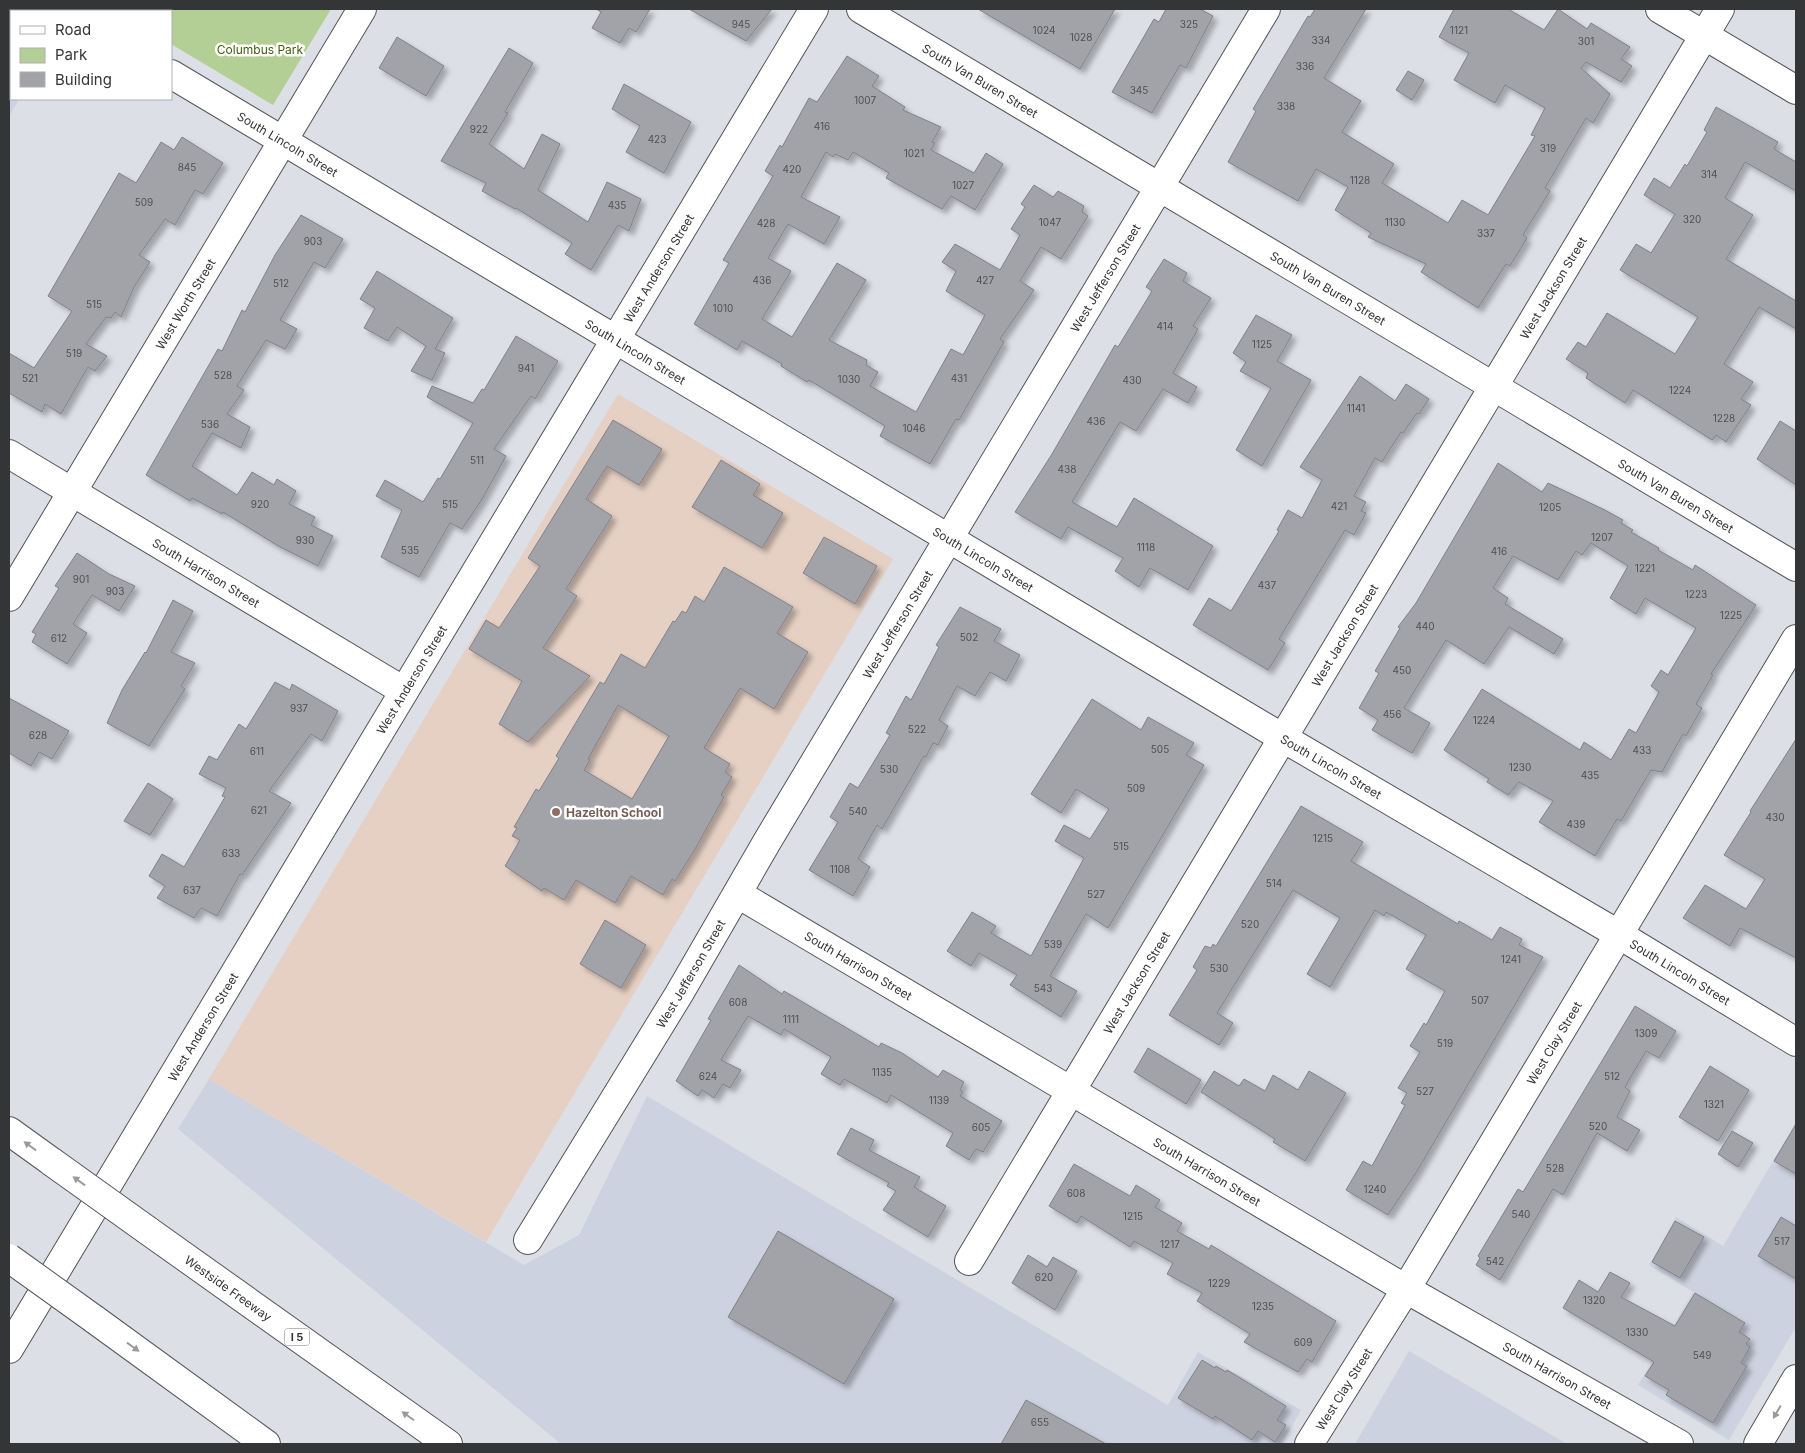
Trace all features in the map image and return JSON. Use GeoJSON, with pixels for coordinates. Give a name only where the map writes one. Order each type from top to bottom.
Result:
{"type":"FeatureCollection","features":[{"type":"Feature","properties":{"kind":"main road","name":"West Worth Street"},"geometry":{"type":"LineString","coordinates":[[9,598],[362,9]]}},
{"type":"Feature","properties":{"kind":"main road","name":"West Anderson Street"},"geometry":{"type":"LineString","coordinates":[[9,1349],[814,9]]}},
{"type":"Feature","properties":{"kind":"main road","name":"South Van Buren Street"},"geometry":{"type":"LineString","coordinates":[[861,9],[1796,567]]}},
{"type":"Feature","properties":{"kind":"main road","name":"West Jefferson Street"},"geometry":{"type":"LineString","coordinates":[[528,1240],[738,894],[1266,9]]}},
{"type":"Feature","properties":{"kind":"main road"},"geometry":{"type":"LineString","coordinates":[[1660,9],[1796,90]]}},
{"type":"Feature","properties":{"kind":"main road","name":"West Jackson Street"},"geometry":{"type":"LineString","coordinates":[[969,1261],[1720,9]]}},
{"type":"Feature","properties":{"kind":"main road","name":"South Lincoln Street"},"geometry":{"type":"LineString","coordinates":[[172,75],[1283,738],[1618,934],[1796,1042]]}},
{"type":"Feature","properties":{"kind":"main road","name":"South Harrison Street"},"geometry":{"type":"LineString","coordinates":[[9,454],[74,491],[404,691]]}},
{"type":"Feature","properties":{"kind":"main road","name":"West Clay Street"},"geometry":{"type":"LineString","coordinates":[[1309,1444],[1406,1289],[1796,639]]}},
{"type":"Feature","properties":{"kind":"main road","name":"South Harrison Street"},"geometry":{"type":"LineString","coordinates":[[738,894],[1406,1289],[1679,1444]]}},
{"type":"Feature","properties":{"kind":"main road","name":"Westside Freeway"},"geometry":{"type":"LineString","coordinates":[[9,1130],[448,1444]]}},
{"type":"Feature","properties":{"kind":"main road"},"geometry":{"type":"LineString","coordinates":[[9,1258],[266,1444]]}},
{"type":"Feature","properties":{"kind":"main road"},"geometry":{"type":"LineString","coordinates":[[1758,1444],[1796,1379]]}},
{"type":"Feature","properties":{"kind":"shaded area"},"geometry":{"type":"Polygon","coordinates":[[[9,32],[10,100],[18,100],[9,117],[9,32]]]}},
{"type":"Feature","properties":{"kind":"shaded area","name":"Hazelton School"},"geometry":{"type":"Polygon","coordinates":[[[618,394],[893,559],[486,1242],[209,1079],[618,394]]]}},
{"type":"Feature","properties":{"kind":"shaded area"},"geometry":{"type":"Polygon","coordinates":[[[209,1079],[524,1265],[579,1235],[647,1096],[1168,1405],[1198,1352],[1301,1410],[1282,1444],[561,1444],[178,1129],[209,1079]]]}},
{"type":"Feature","properties":{"kind":"shaded area"},"geometry":{"type":"Polygon","coordinates":[[[1796,1122],[1796,1327],[1729,1440],[1638,1385],[1693,1292],[1649,1265],[1676,1217],[1723,1246],[1796,1122]]]}},
{"type":"Feature","properties":{"kind":"shaded area"},"geometry":{"type":"Polygon","coordinates":[[[1409,1351],[1567,1444],[1355,1444],[1409,1351]]]}},
{"type":"Feature","properties":{"kind":"green space","name":"Columbus Park"},"geometry":{"type":"Polygon","coordinates":[[[112,9],[331,9],[273,105],[172,45],[172,10],[112,9]]]}},
{"type":"Feature","properties":{"kind":"building"},"geometry":{"type":"Polygon","coordinates":[[[596,9],[650,9],[636,32],[629,28],[620,43],[592,28],[601,12],[596,9]]]}},
{"type":"Feature","properties":{"kind":"building"},"geometry":{"type":"Polygon","coordinates":[[[689,9],[772,9],[746,41],[689,9]]]}},
{"type":"Feature","properties":{"kind":"building"},"geometry":{"type":"Polygon","coordinates":[[[978,9],[1115,9],[1080,69],[978,9]]]}},
{"type":"Feature","properties":{"kind":"building"},"geometry":{"type":"Polygon","coordinates":[[[1166,9],[1200,9],[1213,16],[1186,68],[1180,65],[1152,113],[1112,92],[1154,19],[1159,22],[1166,9]]]}},
{"type":"Feature","properties":{"kind":"building"},"geometry":{"type":"Polygon","coordinates":[[[1315,9],[1366,9],[1324,78],[1361,101],[1342,132],[1394,164],[1382,183],[1448,223],[1462,200],[1488,215],[1535,136],[1531,135],[1545,108],[1505,85],[1495,103],[1454,80],[1469,53],[1439,37],[1454,9],[1508,9],[1544,30],[1558,9],[1587,29],[1591,23],[1630,47],[1621,59],[1632,66],[1621,82],[1586,62],[1581,68],[1610,94],[1593,123],[1586,118],[1545,188],[1550,191],[1523,235],[1527,238],[1510,266],[1506,264],[1478,308],[1421,272],[1426,264],[1368,237],[1371,233],[1335,210],[1348,187],[1316,169],[1298,201],[1228,162],[1256,111],[1253,109],[1308,16],[1310,17],[1315,9]]]}},
{"type":"Feature","properties":{"kind":"building"},"geometry":{"type":"Polygon","coordinates":[[[397,37],[444,66],[426,96],[379,68],[397,37]]]}},
{"type":"Feature","properties":{"kind":"building"},"geometry":{"type":"Polygon","coordinates":[[[509,48],[533,63],[505,112],[508,113],[489,144],[524,169],[542,134],[560,144],[538,190],[588,222],[607,182],[641,199],[629,231],[618,225],[591,270],[565,254],[572,243],[516,208],[482,191],[486,183],[441,161],[509,48]]]}},
{"type":"Feature","properties":{"kind":"building"},"geometry":{"type":"Polygon","coordinates":[[[847,56],[879,76],[872,86],[905,107],[903,110],[941,127],[932,142],[935,143],[931,150],[974,173],[986,153],[1003,164],[975,210],[951,196],[942,209],[886,178],[889,173],[853,152],[848,160],[835,154],[833,157],[826,152],[801,197],[840,217],[824,244],[788,224],[768,258],[791,271],[762,319],[792,337],[837,263],[866,280],[829,340],[867,360],[866,365],[878,372],[870,386],[916,412],[951,349],[963,355],[985,315],[946,291],[956,271],[942,262],[955,244],[1000,270],[1020,235],[1011,229],[1025,207],[1021,204],[1034,185],[1053,197],[1058,191],[1084,206],[1082,212],[1088,216],[1061,259],[1041,247],[1020,281],[1034,290],[1000,339],[1004,342],[959,420],[956,419],[930,464],[880,436],[885,426],[809,380],[807,382],[781,366],[782,364],[742,341],[737,350],[694,324],[729,263],[723,260],[773,176],[765,171],[780,145],[782,147],[809,98],[817,102],[847,56]]]}},
{"type":"Feature","properties":{"kind":"building"},"geometry":{"type":"Polygon","coordinates":[[[1408,71],[1424,80],[1412,100],[1396,90],[1408,71]]]}},
{"type":"Feature","properties":{"kind":"building"},"geometry":{"type":"Polygon","coordinates":[[[624,84],[691,122],[664,173],[626,152],[640,126],[612,109],[624,84]]]}},
{"type":"Feature","properties":{"kind":"building"},"geometry":{"type":"Polygon","coordinates":[[[1716,107],[1778,142],[1774,149],[1796,162],[1796,191],[1745,162],[1725,198],[1753,215],[1726,259],[1796,301],[1796,329],[1759,307],[1724,364],[1753,382],[1741,399],[1751,405],[1726,442],[1716,435],[1712,440],[1633,390],[1625,403],[1586,378],[1588,373],[1566,359],[1578,342],[1586,347],[1607,313],[1675,354],[1698,317],[1620,270],[1636,244],[1651,253],[1675,214],[1644,195],[1654,178],[1670,188],[1685,164],[1687,166],[1707,132],[1704,130],[1716,107]]]}},
{"type":"Feature","properties":{"kind":"building"},"geometry":{"type":"Polygon","coordinates":[[[182,137],[223,163],[203,194],[195,190],[175,225],[165,219],[139,255],[150,262],[134,287],[121,317],[115,312],[111,318],[106,317],[86,344],[107,356],[95,371],[88,367],[61,414],[45,404],[42,412],[9,393],[9,353],[34,368],[72,311],[48,296],[119,173],[136,183],[161,142],[174,150],[182,137]]]}},
{"type":"Feature","properties":{"kind":"building"},"geometry":{"type":"Polygon","coordinates":[[[301,215],[343,239],[325,268],[314,262],[280,320],[297,329],[285,349],[266,340],[237,386],[244,390],[227,414],[250,427],[241,448],[212,433],[192,466],[237,495],[252,472],[274,485],[277,479],[296,491],[289,504],[315,517],[311,525],[333,536],[318,566],[280,547],[223,512],[222,514],[192,498],[190,501],[146,475],[218,349],[222,351],[242,310],[245,312],[275,255],[301,215]]]}},
{"type":"Feature","properties":{"kind":"building"},"geometry":{"type":"Polygon","coordinates":[[[1164,259],[1187,273],[1183,281],[1211,298],[1193,326],[1198,329],[1173,373],[1197,387],[1188,403],[1163,389],[1136,431],[1120,422],[1072,502],[1117,527],[1134,498],[1213,546],[1188,590],[1150,568],[1139,587],[1115,571],[1123,558],[1068,527],[1061,539],[1015,512],[1052,454],[1115,345],[1118,347],[1152,291],[1146,287],[1164,259]]]}},
{"type":"Feature","properties":{"kind":"building"},"geometry":{"type":"Polygon","coordinates":[[[377,271],[453,318],[435,349],[445,353],[432,380],[411,371],[426,346],[397,327],[388,341],[364,328],[375,308],[360,299],[377,271]]]}},
{"type":"Feature","properties":{"kind":"building"},"geometry":{"type":"Polygon","coordinates":[[[1256,315],[1292,335],[1277,361],[1311,380],[1262,466],[1236,450],[1271,388],[1240,371],[1246,362],[1233,353],[1256,315]]]}},
{"type":"Feature","properties":{"kind":"building"},"geometry":{"type":"Polygon","coordinates":[[[516,336],[558,361],[535,399],[531,396],[494,449],[506,456],[481,501],[462,529],[450,523],[419,577],[381,557],[402,510],[376,496],[385,480],[423,502],[438,478],[440,479],[473,423],[427,397],[432,386],[473,403],[482,389],[484,390],[516,336]]]}},
{"type":"Feature","properties":{"kind":"building"},"geometry":{"type":"Polygon","coordinates":[[[1360,376],[1395,401],[1406,384],[1429,399],[1403,433],[1401,432],[1382,462],[1375,458],[1354,496],[1366,502],[1361,511],[1366,513],[1354,535],[1345,530],[1279,639],[1285,643],[1268,670],[1193,625],[1209,598],[1231,611],[1279,531],[1277,530],[1288,510],[1302,518],[1322,480],[1300,467],[1360,376]]]}},
{"type":"Feature","properties":{"kind":"building"},"geometry":{"type":"Polygon","coordinates":[[[613,420],[662,449],[639,485],[607,466],[586,499],[612,516],[566,589],[577,596],[543,648],[590,676],[528,742],[499,724],[522,681],[469,649],[486,620],[499,628],[540,566],[528,558],[613,420]]]}},
{"type":"Feature","properties":{"kind":"building"},"geometry":{"type":"Polygon","coordinates":[[[1780,421],[1796,431],[1796,485],[1757,459],[1780,421]]]}},
{"type":"Feature","properties":{"kind":"building"},"geometry":{"type":"Polygon","coordinates":[[[721,460],[760,484],[753,495],[783,513],[762,548],[692,507],[721,460]]]}},
{"type":"Feature","properties":{"kind":"building"},"geometry":{"type":"Polygon","coordinates":[[[1498,463],[1542,492],[1548,483],[1605,510],[1623,520],[1621,523],[1633,530],[1631,532],[1659,548],[1658,550],[1693,570],[1695,565],[1756,605],[1711,674],[1713,675],[1696,704],[1702,708],[1686,736],[1683,734],[1662,772],[1651,770],[1621,821],[1617,819],[1595,856],[1539,822],[1553,801],[1519,782],[1508,795],[1487,782],[1489,779],[1444,750],[1482,689],[1580,750],[1584,742],[1611,760],[1629,729],[1636,733],[1659,692],[1651,686],[1661,670],[1668,675],[1696,628],[1645,598],[1636,614],[1610,598],[1628,566],[1591,543],[1582,555],[1576,551],[1558,580],[1513,556],[1493,588],[1508,598],[1505,604],[1563,639],[1554,654],[1509,627],[1484,664],[1446,640],[1404,708],[1430,723],[1412,753],[1372,730],[1378,720],[1359,708],[1379,673],[1375,671],[1400,628],[1398,627],[1416,603],[1498,463]]]}},
{"type":"Feature","properties":{"kind":"building"},"geometry":{"type":"Polygon","coordinates":[[[824,537],[877,566],[855,604],[803,573],[824,537]]]}},
{"type":"Feature","properties":{"kind":"building"},"geometry":{"type":"Polygon","coordinates":[[[77,553],[109,574],[135,586],[119,611],[92,595],[73,624],[87,633],[67,664],[32,642],[36,634],[32,632],[59,588],[55,586],[77,553]]]}},
{"type":"Feature","properties":{"kind":"building"},"geometry":{"type":"Polygon","coordinates":[[[724,567],[793,607],[777,633],[808,652],[774,709],[740,688],[704,748],[730,764],[725,772],[732,777],[721,795],[724,797],[694,851],[675,881],[672,879],[663,895],[631,876],[615,903],[576,880],[564,900],[544,888],[542,891],[505,866],[520,840],[512,836],[517,828],[514,827],[536,789],[539,791],[559,758],[556,756],[600,682],[604,684],[621,654],[645,668],[673,621],[675,622],[682,611],[686,613],[695,596],[704,602],[724,567]],[[618,705],[588,759],[590,760],[584,770],[632,799],[669,736],[618,705]]]}},
{"type":"Feature","properties":{"kind":"building"},"geometry":{"type":"Polygon","coordinates":[[[173,600],[193,611],[171,652],[195,663],[181,686],[185,689],[149,746],[107,723],[122,690],[146,653],[173,600]]]}},
{"type":"Feature","properties":{"kind":"building"},"geometry":{"type":"Polygon","coordinates":[[[960,607],[1001,629],[994,641],[1020,655],[1006,681],[990,672],[975,696],[957,686],[939,720],[948,726],[938,745],[933,743],[882,829],[877,825],[858,859],[870,867],[853,896],[809,870],[838,822],[830,817],[850,783],[858,788],[890,735],[886,733],[906,696],[911,700],[939,647],[936,645],[960,607]]]}},
{"type":"Feature","properties":{"kind":"building"},"geometry":{"type":"Polygon","coordinates":[[[275,682],[290,690],[292,684],[338,711],[322,741],[311,734],[269,791],[291,803],[242,875],[240,874],[217,916],[201,908],[194,918],[157,898],[165,886],[149,876],[162,854],[184,867],[225,797],[222,796],[226,788],[199,774],[209,756],[217,760],[239,724],[246,729],[275,682]]]}},
{"type":"Feature","properties":{"kind":"building"},"geometry":{"type":"Polygon","coordinates":[[[9,698],[69,731],[52,759],[39,752],[31,766],[9,753],[9,698]]]}},
{"type":"Feature","properties":{"kind":"building"},"geometry":{"type":"Polygon","coordinates":[[[1092,699],[1141,730],[1148,717],[1194,743],[1186,755],[1204,765],[1108,928],[1086,914],[1050,976],[1077,991],[1061,1017],[1010,985],[1017,975],[979,953],[971,966],[947,951],[972,912],[996,926],[991,933],[1031,956],[1084,858],[1055,841],[1064,825],[1090,839],[1109,809],[1076,789],[1061,813],[1031,794],[1092,699]]]}},
{"type":"Feature","properties":{"kind":"building"},"geometry":{"type":"Polygon","coordinates":[[[1796,739],[1796,958],[1740,928],[1730,946],[1683,918],[1705,885],[1746,909],[1765,879],[1724,855],[1796,739]]]}},
{"type":"Feature","properties":{"kind":"building"},"geometry":{"type":"Polygon","coordinates":[[[148,783],[173,799],[150,835],[124,821],[148,783]]]}},
{"type":"Feature","properties":{"kind":"building"},"geometry":{"type":"Polygon","coordinates":[[[1301,806],[1363,842],[1351,861],[1458,924],[1459,921],[1492,940],[1500,927],[1522,939],[1519,945],[1543,957],[1416,1173],[1388,1215],[1346,1190],[1363,1161],[1372,1166],[1405,1105],[1401,1103],[1407,1093],[1398,1088],[1420,1052],[1410,1046],[1424,1023],[1426,1025],[1445,991],[1406,969],[1426,935],[1386,912],[1384,916],[1375,910],[1330,987],[1307,974],[1340,918],[1293,890],[1217,1013],[1233,1023],[1219,1045],[1169,1015],[1197,970],[1193,967],[1205,946],[1211,948],[1213,944],[1216,946],[1301,806]]]}},
{"type":"Feature","properties":{"kind":"building"},"geometry":{"type":"Polygon","coordinates":[[[605,920],[646,945],[621,988],[580,964],[605,920]]]}},
{"type":"Feature","properties":{"kind":"building"},"geometry":{"type":"Polygon","coordinates":[[[739,965],[782,994],[784,991],[879,1047],[881,1043],[902,1053],[938,1077],[943,1070],[964,1082],[960,1090],[963,1092],[960,1096],[1002,1121],[983,1152],[976,1149],[969,1160],[946,1146],[953,1133],[891,1095],[887,1103],[844,1079],[840,1085],[821,1074],[831,1057],[784,1029],[781,1035],[748,1016],[721,1060],[741,1070],[730,1088],[723,1084],[714,1098],[702,1090],[698,1096],[676,1081],[711,1020],[708,1019],[739,965]]]}},
{"type":"Feature","properties":{"kind":"building"},"geometry":{"type":"Polygon","coordinates":[[[1635,1006],[1676,1031],[1659,1058],[1646,1051],[1625,1087],[1630,1091],[1617,1117],[1640,1130],[1627,1151],[1597,1133],[1563,1195],[1553,1189],[1500,1280],[1476,1265],[1480,1258],[1478,1256],[1518,1189],[1523,1192],[1635,1006]]]}},
{"type":"Feature","properties":{"kind":"building"},"geometry":{"type":"Polygon","coordinates":[[[1148,1048],[1201,1080],[1186,1104],[1134,1072],[1148,1048]]]}},
{"type":"Feature","properties":{"kind":"building"},"geometry":{"type":"Polygon","coordinates":[[[1710,1066],[1749,1090],[1718,1141],[1679,1117],[1710,1066]]]}},
{"type":"Feature","properties":{"kind":"building"},"geometry":{"type":"Polygon","coordinates":[[[1214,1071],[1239,1086],[1244,1079],[1265,1091],[1273,1075],[1298,1090],[1309,1071],[1346,1093],[1305,1161],[1273,1142],[1275,1139],[1201,1092],[1214,1071]]]}},
{"type":"Feature","properties":{"kind":"building"},"geometry":{"type":"Polygon","coordinates":[[[1796,1124],[1796,1174],[1774,1161],[1796,1124]]]}},
{"type":"Feature","properties":{"kind":"building"},"geometry":{"type":"Polygon","coordinates":[[[851,1128],[874,1140],[869,1150],[920,1177],[914,1187],[946,1206],[928,1237],[883,1210],[896,1191],[887,1186],[889,1183],[837,1154],[851,1128]]]}},
{"type":"Feature","properties":{"kind":"building"},"geometry":{"type":"Polygon","coordinates":[[[1732,1131],[1753,1143],[1738,1167],[1718,1154],[1732,1131]]]}},
{"type":"Feature","properties":{"kind":"building"},"geometry":{"type":"Polygon","coordinates":[[[1074,1164],[1130,1196],[1136,1185],[1160,1200],[1155,1207],[1182,1223],[1177,1231],[1209,1249],[1211,1245],[1336,1321],[1312,1362],[1307,1359],[1298,1372],[1244,1342],[1250,1334],[1197,1301],[1202,1293],[1167,1274],[1173,1263],[1134,1241],[1130,1247],[1081,1216],[1077,1223],[1049,1206],[1074,1164]]]}},
{"type":"Feature","properties":{"kind":"building"},"geometry":{"type":"Polygon","coordinates":[[[1781,1217],[1796,1226],[1796,1279],[1758,1256],[1781,1217]]]}},
{"type":"Feature","properties":{"kind":"building"},"geometry":{"type":"Polygon","coordinates":[[[1675,1221],[1704,1237],[1680,1278],[1652,1262],[1675,1221]]]}},
{"type":"Feature","properties":{"kind":"building"},"geometry":{"type":"Polygon","coordinates":[[[778,1231],[894,1299],[844,1384],[728,1317],[778,1231]]]}},
{"type":"Feature","properties":{"kind":"building"},"geometry":{"type":"Polygon","coordinates":[[[1028,1255],[1047,1267],[1053,1257],[1077,1271],[1055,1310],[1012,1283],[1028,1255]]]}},
{"type":"Feature","properties":{"kind":"building"},"geometry":{"type":"Polygon","coordinates":[[[1610,1272],[1630,1283],[1621,1297],[1675,1326],[1695,1293],[1745,1323],[1739,1332],[1750,1339],[1746,1344],[1750,1347],[1741,1363],[1747,1366],[1713,1423],[1666,1395],[1669,1390],[1645,1376],[1654,1362],[1563,1308],[1579,1280],[1598,1292],[1610,1272]]]}},
{"type":"Feature","properties":{"kind":"building"},"geometry":{"type":"Polygon","coordinates":[[[1202,1360],[1215,1368],[1216,1366],[1226,1372],[1227,1370],[1286,1406],[1277,1420],[1286,1425],[1275,1442],[1258,1431],[1252,1440],[1215,1416],[1213,1419],[1178,1398],[1202,1360]]]}},
{"type":"Feature","properties":{"kind":"building"},"geometry":{"type":"Polygon","coordinates":[[[1026,1400],[1106,1444],[1001,1444],[1026,1400]]]}},
{"type":"Feature","properties":{"kind":"place","name":"Hazelton School"},"geometry":{"type":"Point","coordinates":[556,812]}}]}
